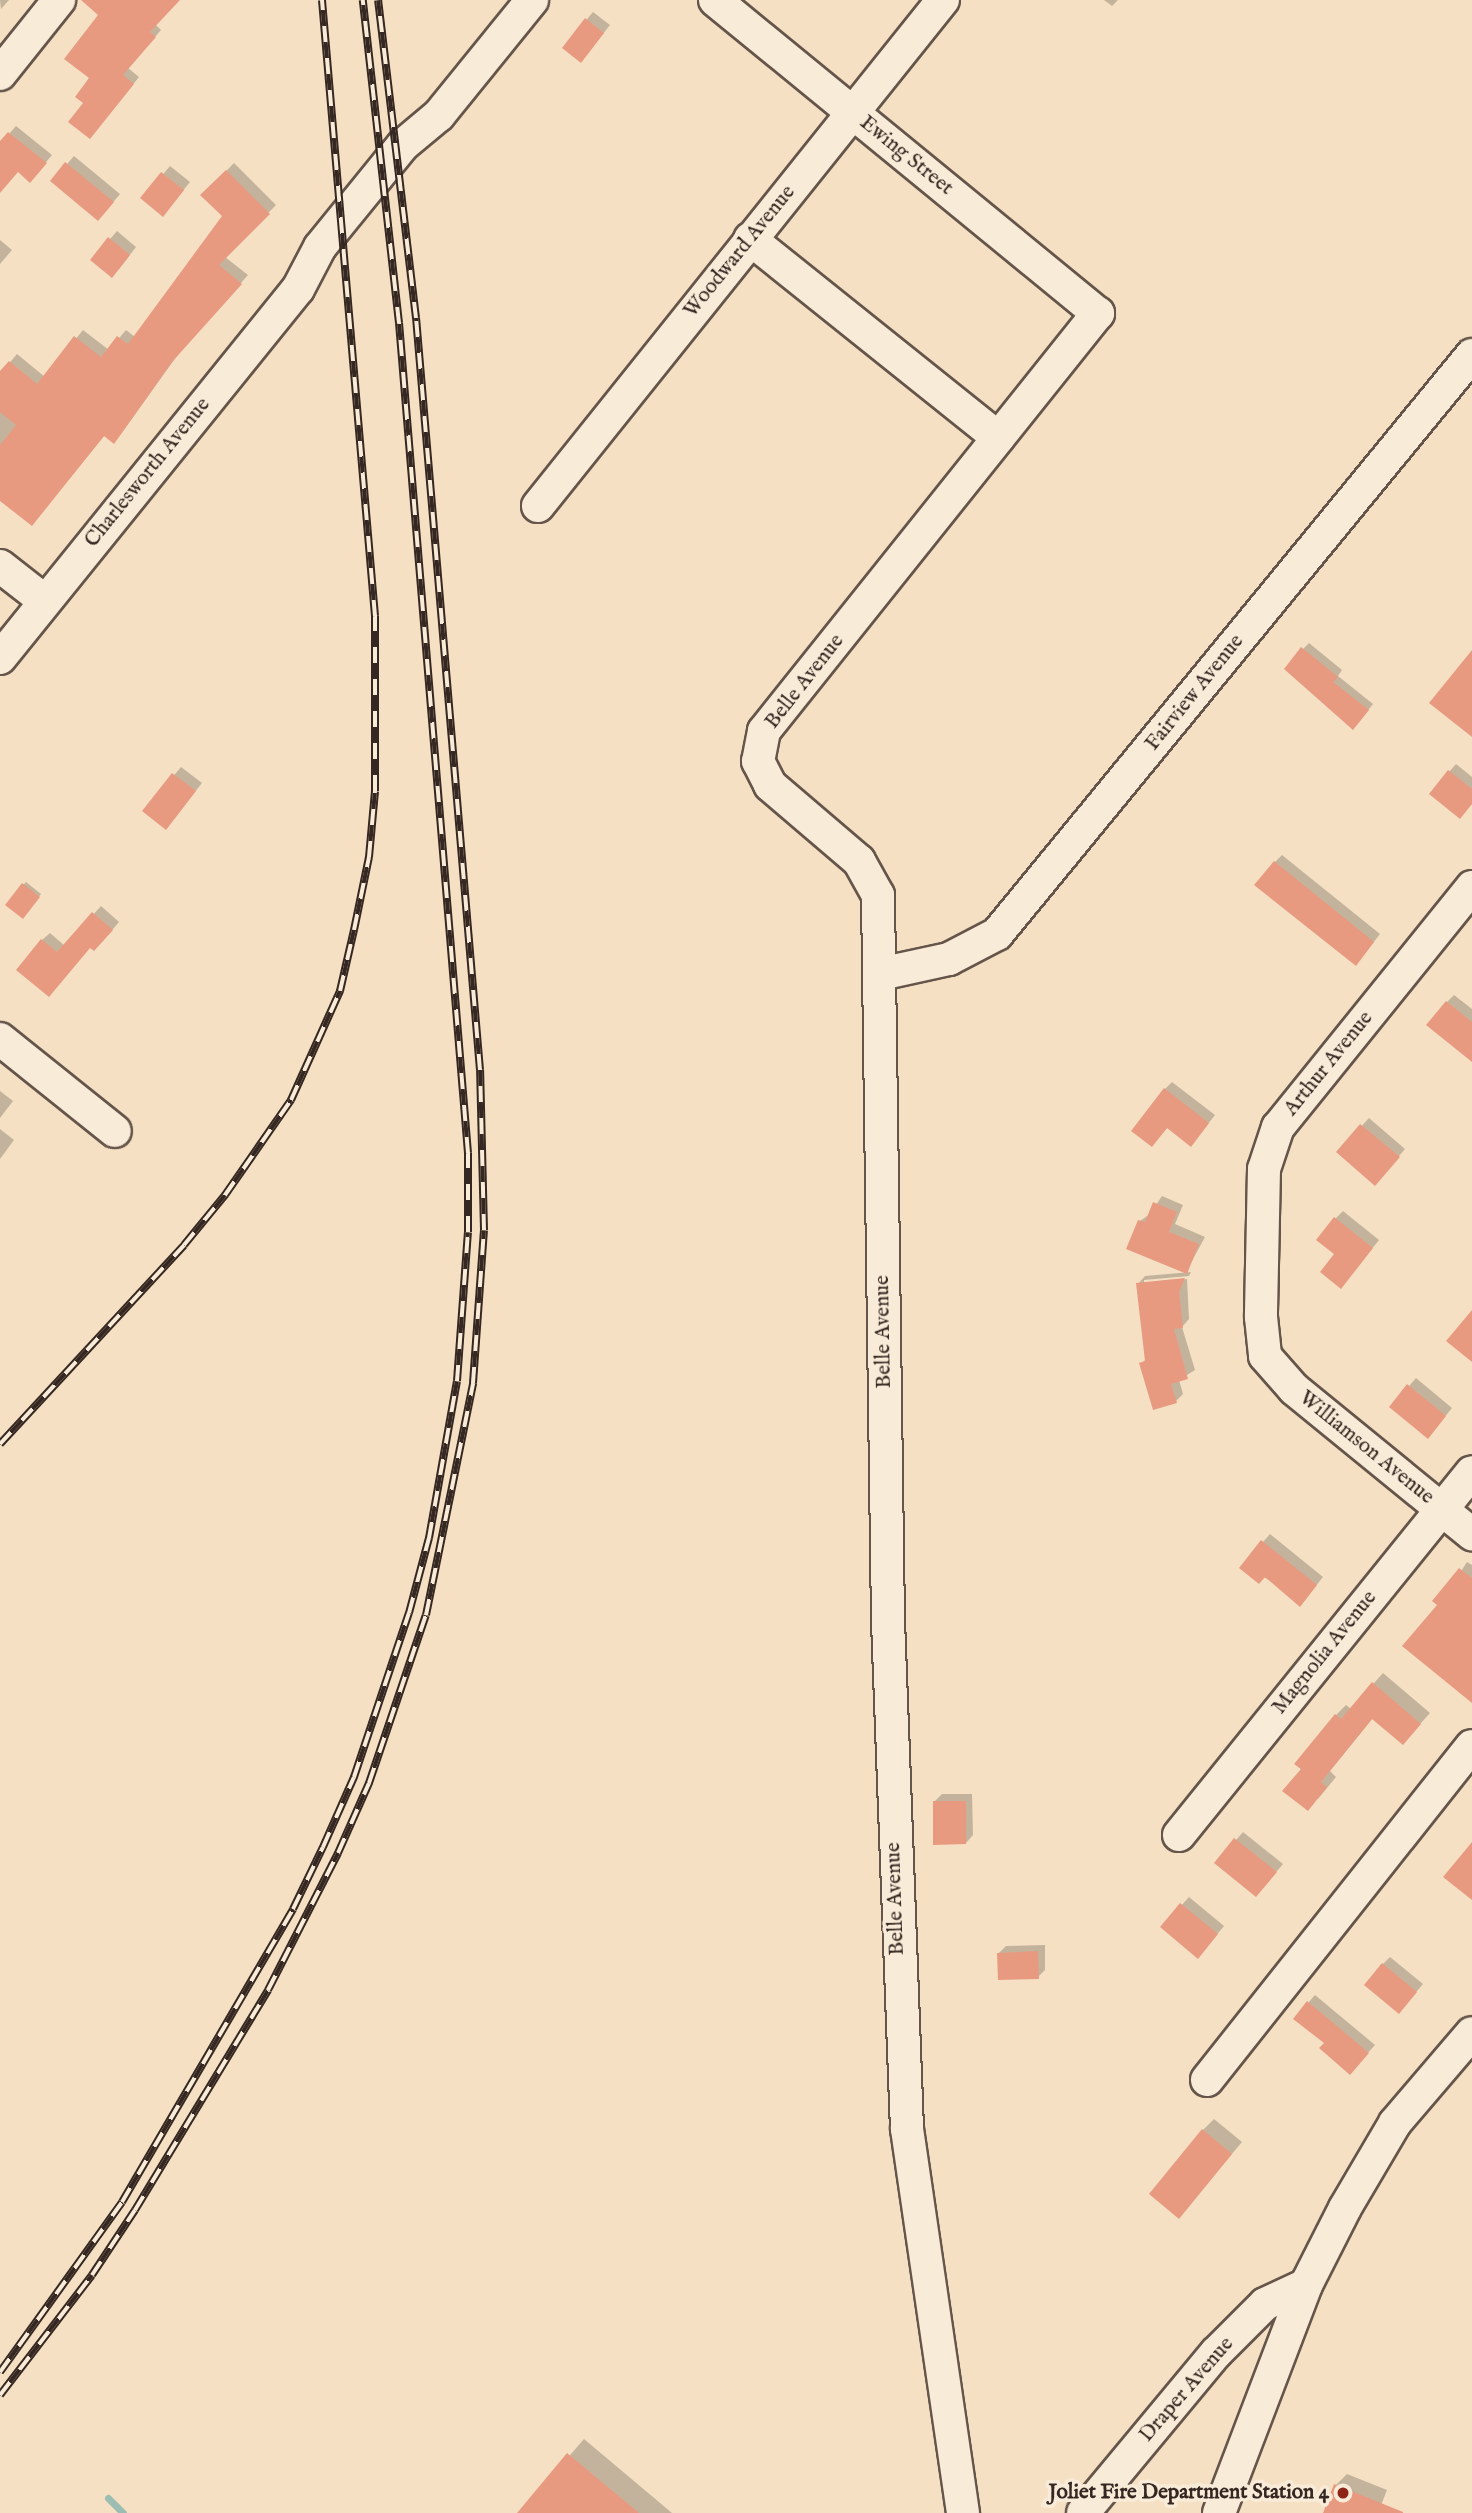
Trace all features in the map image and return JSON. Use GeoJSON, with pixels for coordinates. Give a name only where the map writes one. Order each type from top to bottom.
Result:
{"type":"FeatureCollection","features":[{"type":"Feature","properties":{"kind":"street"},"geometry":{"type":"LineString","coordinates":[[0,74],[59,0]]}},
{"type":"Feature","properties":{"kind":"street","name":"Charlesworth Avenue"},"geometry":{"type":"LineString","coordinates":[[0,658],[298,289],[335,262],[418,159],[439,115],[532,0]]}},
{"type":"Feature","properties":{"kind":"street","name":"Ewing Street"},"geometry":{"type":"LineString","coordinates":[[715,0],[1098,313]]}},
{"type":"Feature","properties":{"kind":"street","name":"Woodward Avenue"},"geometry":{"type":"LineString","coordinates":[[538,506],[943,0]]}},
{"type":"Feature","properties":{"kind":"street"},"geometry":{"type":"LineString","coordinates":[[750,239],[998,438]]}},
{"type":"Feature","properties":{"kind":"street","name":"Belle Avenue"},"geometry":{"type":"LineString","coordinates":[[963,2513],[907,2129],[888,1621],[878,895],[859,861],[769,785],[758,761],[764,730],[1098,313]]}},
{"type":"Feature","properties":{"kind":"street","name":"Fairview Avenue"},"geometry":{"type":"LineString","coordinates":[[880,974],[949,959],[996,934],[1472,355]]}},
{"type":"Feature","properties":{"kind":"street"},"geometry":{"type":"LineString","coordinates":[[0,566],[45,601]]}},
{"type":"Feature","properties":{"kind":"street","name":"Arthur Avenue"},"geometry":{"type":"LineString","coordinates":[[1265,1356],[1264,1169],[1278,1127],[1472,887]]}},
{"type":"Feature","properties":{"kind":"street"},"geometry":{"type":"LineString","coordinates":[[0,1039],[115,1131]]}},
{"type":"Feature","properties":{"kind":"street","name":"Williamson Avenue"},"geometry":{"type":"LineString","coordinates":[[1265,1356],[1294,1389],[1472,1534]]}},
{"type":"Feature","properties":{"kind":"street","name":"Magnolia Avenue"},"geometry":{"type":"LineString","coordinates":[[1179,1835],[1472,1472]]}},
{"type":"Feature","properties":{"kind":"street"},"geometry":{"type":"LineString","coordinates":[[1207,2080],[1472,1746]]}},
{"type":"Feature","properties":{"kind":"street"},"geometry":{"type":"LineString","coordinates":[[1219,2513],[1306,2286],[1395,2123],[1472,2033]]}},
{"type":"Feature","properties":{"kind":"street","name":"Draper Avenue"},"geometry":{"type":"LineString","coordinates":[[1083,2513],[1216,2354],[1265,2304],[1306,2286]]}},
{"type":"Feature","properties":{"kind":"building"},"geometry":{"type":"Polygon","coordinates":[[[81,0],[180,0],[150,32],[156,37],[123,75],[134,84],[90,139],[68,122],[83,103],[75,97],[89,78],[64,59],[98,15],[81,0]]]}},
{"type":"Feature","properties":{"kind":"building"},"geometry":{"type":"Polygon","coordinates":[[[585,18],[604,33],[581,63],[562,48],[585,18]]]}},
{"type":"Feature","properties":{"kind":"building"},"geometry":{"type":"Polygon","coordinates":[[[8,132],[47,163],[30,183],[18,172],[0,193],[0,141],[8,132]]]}},
{"type":"Feature","properties":{"kind":"building"},"geometry":{"type":"Polygon","coordinates":[[[65,162],[114,202],[98,221],[50,181],[65,162]]]}},
{"type":"Feature","properties":{"kind":"building"},"geometry":{"type":"Polygon","coordinates":[[[226,170],[270,214],[219,265],[242,284],[172,362],[114,444],[104,436],[32,526],[0,501],[0,445],[16,425],[0,412],[0,371],[9,361],[37,384],[74,336],[101,357],[117,336],[128,344],[222,216],[200,195],[226,170]]]}},
{"type":"Feature","properties":{"kind":"building"},"geometry":{"type":"Polygon","coordinates":[[[161,172],[184,190],[163,217],[140,198],[161,172]]]}},
{"type":"Feature","properties":{"kind":"building"},"geometry":{"type":"Polygon","coordinates":[[[108,237],[130,255],[112,278],[90,260],[108,237]]]}},
{"type":"Feature","properties":{"kind":"building"},"geometry":{"type":"Polygon","coordinates":[[[1301,647],[1338,677],[1333,682],[1369,710],[1353,730],[1284,669],[1301,647]]]}},
{"type":"Feature","properties":{"kind":"building"},"geometry":{"type":"Polygon","coordinates":[[[1472,650],[1472,737],[1429,703],[1472,650]]]}},
{"type":"Feature","properties":{"kind":"building"},"geometry":{"type":"Polygon","coordinates":[[[1448,770],[1472,789],[1472,804],[1460,819],[1429,794],[1448,770]]]}},
{"type":"Feature","properties":{"kind":"building"},"geometry":{"type":"Polygon","coordinates":[[[172,773],[196,791],[166,830],[142,811],[172,773]]]}},
{"type":"Feature","properties":{"kind":"building"},"geometry":{"type":"Polygon","coordinates":[[[1274,861],[1374,942],[1356,966],[1254,885],[1274,861]]]}},
{"type":"Feature","properties":{"kind":"building"},"geometry":{"type":"Polygon","coordinates":[[[22,883],[40,897],[23,919],[5,905],[22,883]]]}},
{"type":"Feature","properties":{"kind":"building"},"geometry":{"type":"Polygon","coordinates":[[[92,912],[113,930],[94,951],[90,948],[49,997],[16,970],[41,939],[57,952],[92,912]]]}},
{"type":"Feature","properties":{"kind":"building"},"geometry":{"type":"Polygon","coordinates":[[[1446,1001],[1472,1022],[1472,1062],[1426,1025],[1446,1001]]]}},
{"type":"Feature","properties":{"kind":"building"},"geometry":{"type":"Polygon","coordinates":[[[1164,1088],[1209,1123],[1191,1147],[1167,1128],[1152,1147],[1131,1131],[1164,1088]]]}},
{"type":"Feature","properties":{"kind":"building"},"geometry":{"type":"Polygon","coordinates":[[[1360,1124],[1400,1157],[1375,1186],[1336,1152],[1360,1124]]]}},
{"type":"Feature","properties":{"kind":"building"},"geometry":{"type":"Polygon","coordinates":[[[1153,1202],[1177,1212],[1169,1232],[1199,1244],[1187,1274],[1126,1249],[1138,1220],[1145,1222],[1153,1202]]]}},
{"type":"Feature","properties":{"kind":"building"},"geometry":{"type":"Polygon","coordinates":[[[1334,1217],[1373,1248],[1341,1289],[1320,1272],[1334,1254],[1316,1240],[1334,1217]]]}},
{"type":"Feature","properties":{"kind":"building"},"geometry":{"type":"Polygon","coordinates":[[[1185,1278],[1179,1292],[1183,1328],[1174,1329],[1188,1379],[1171,1384],[1177,1403],[1153,1410],[1139,1363],[1145,1361],[1136,1283],[1185,1278]]]}},
{"type":"Feature","properties":{"kind":"building"},"geometry":{"type":"Polygon","coordinates":[[[1472,1310],[1472,1362],[1446,1341],[1472,1310]]]}},
{"type":"Feature","properties":{"kind":"building"},"geometry":{"type":"Polygon","coordinates":[[[1407,1384],[1446,1416],[1428,1439],[1389,1407],[1407,1384]]]}},
{"type":"Feature","properties":{"kind":"building"},"geometry":{"type":"Polygon","coordinates":[[[1261,1540],[1317,1585],[1300,1607],[1265,1577],[1259,1584],[1239,1568],[1261,1540]]]}},
{"type":"Feature","properties":{"kind":"building"},"geometry":{"type":"Polygon","coordinates":[[[1459,1568],[1472,1578],[1472,1703],[1402,1646],[1437,1605],[1432,1601],[1459,1568]]]}},
{"type":"Feature","properties":{"kind":"building"},"geometry":{"type":"Polygon","coordinates":[[[1372,1682],[1421,1724],[1403,1745],[1372,1719],[1321,1782],[1327,1787],[1308,1811],[1282,1791],[1301,1769],[1294,1764],[1335,1714],[1341,1719],[1372,1682]]]}},
{"type":"Feature","properties":{"kind":"building"},"geometry":{"type":"Polygon","coordinates":[[[933,1801],[966,1801],[966,1844],[933,1845],[933,1801]]]}},
{"type":"Feature","properties":{"kind":"building"},"geometry":{"type":"Polygon","coordinates":[[[1234,1838],[1277,1872],[1256,1897],[1214,1863],[1234,1838]]]}},
{"type":"Feature","properties":{"kind":"building"},"geometry":{"type":"Polygon","coordinates":[[[1472,1842],[1472,1900],[1443,1877],[1472,1842]]]}},
{"type":"Feature","properties":{"kind":"building"},"geometry":{"type":"Polygon","coordinates":[[[1180,1903],[1218,1934],[1198,1959],[1160,1927],[1180,1903]]]}},
{"type":"Feature","properties":{"kind":"building"},"geometry":{"type":"Polygon","coordinates":[[[1038,1951],[1039,1979],[998,1980],[997,1953],[1038,1951]]]}},
{"type":"Feature","properties":{"kind":"building"},"geometry":{"type":"Polygon","coordinates":[[[1382,1963],[1417,1992],[1399,2014],[1364,1985],[1382,1963]]]}},
{"type":"Feature","properties":{"kind":"building"},"geometry":{"type":"Polygon","coordinates":[[[1307,2001],[1369,2053],[1350,2075],[1319,2048],[1324,2043],[1293,2019],[1307,2001]]]}},
{"type":"Feature","properties":{"kind":"building"},"geometry":{"type":"Polygon","coordinates":[[[1202,2129],[1232,2154],[1179,2219],[1149,2194],[1202,2129]]]}},
{"type":"Feature","properties":{"kind":"building"},"geometry":{"type":"Polygon","coordinates":[[[567,2453],[639,2513],[517,2513],[567,2453]]]}},
{"type":"Feature","properties":{"kind":"building","name":"Joliet Fire Department Station 4"},"geometry":{"type":"Polygon","coordinates":[[[1334,2484],[1403,2512],[1403,2513],[1323,2513],[1334,2484]]]}},
{"type":"Feature","properties":{"kind":"waterway"},"geometry":{"type":"LineString","coordinates":[[108,2498],[123,2513]]}},
{"type":"Feature","properties":{"kind":"railway"},"geometry":{"type":"LineString","coordinates":[[0,1444],[184,1245],[225,1195],[291,1100],[340,991],[354,930],[369,857],[375,791],[375,616],[322,0]]}},
{"type":"Feature","properties":{"kind":"railway"},"geometry":{"type":"LineString","coordinates":[[0,2372],[122,2202],[293,1909],[323,1847],[354,1777],[409,1613],[429,1538],[457,1381],[468,1232],[468,1153],[399,323],[363,0]]}},
{"type":"Feature","properties":{"kind":"railway"},"geometry":{"type":"LineString","coordinates":[[0,2395],[92,2275],[135,2210],[268,1990],[338,1853],[369,1783],[426,1615],[473,1383],[484,1230],[480,1070],[416,318],[378,0]]}},
{"type":"Feature","properties":{"kind":"place","name":"Joliet Fire Department Station 4"},"geometry":{"type":"Point","coordinates":[1343,2493]}}]}
